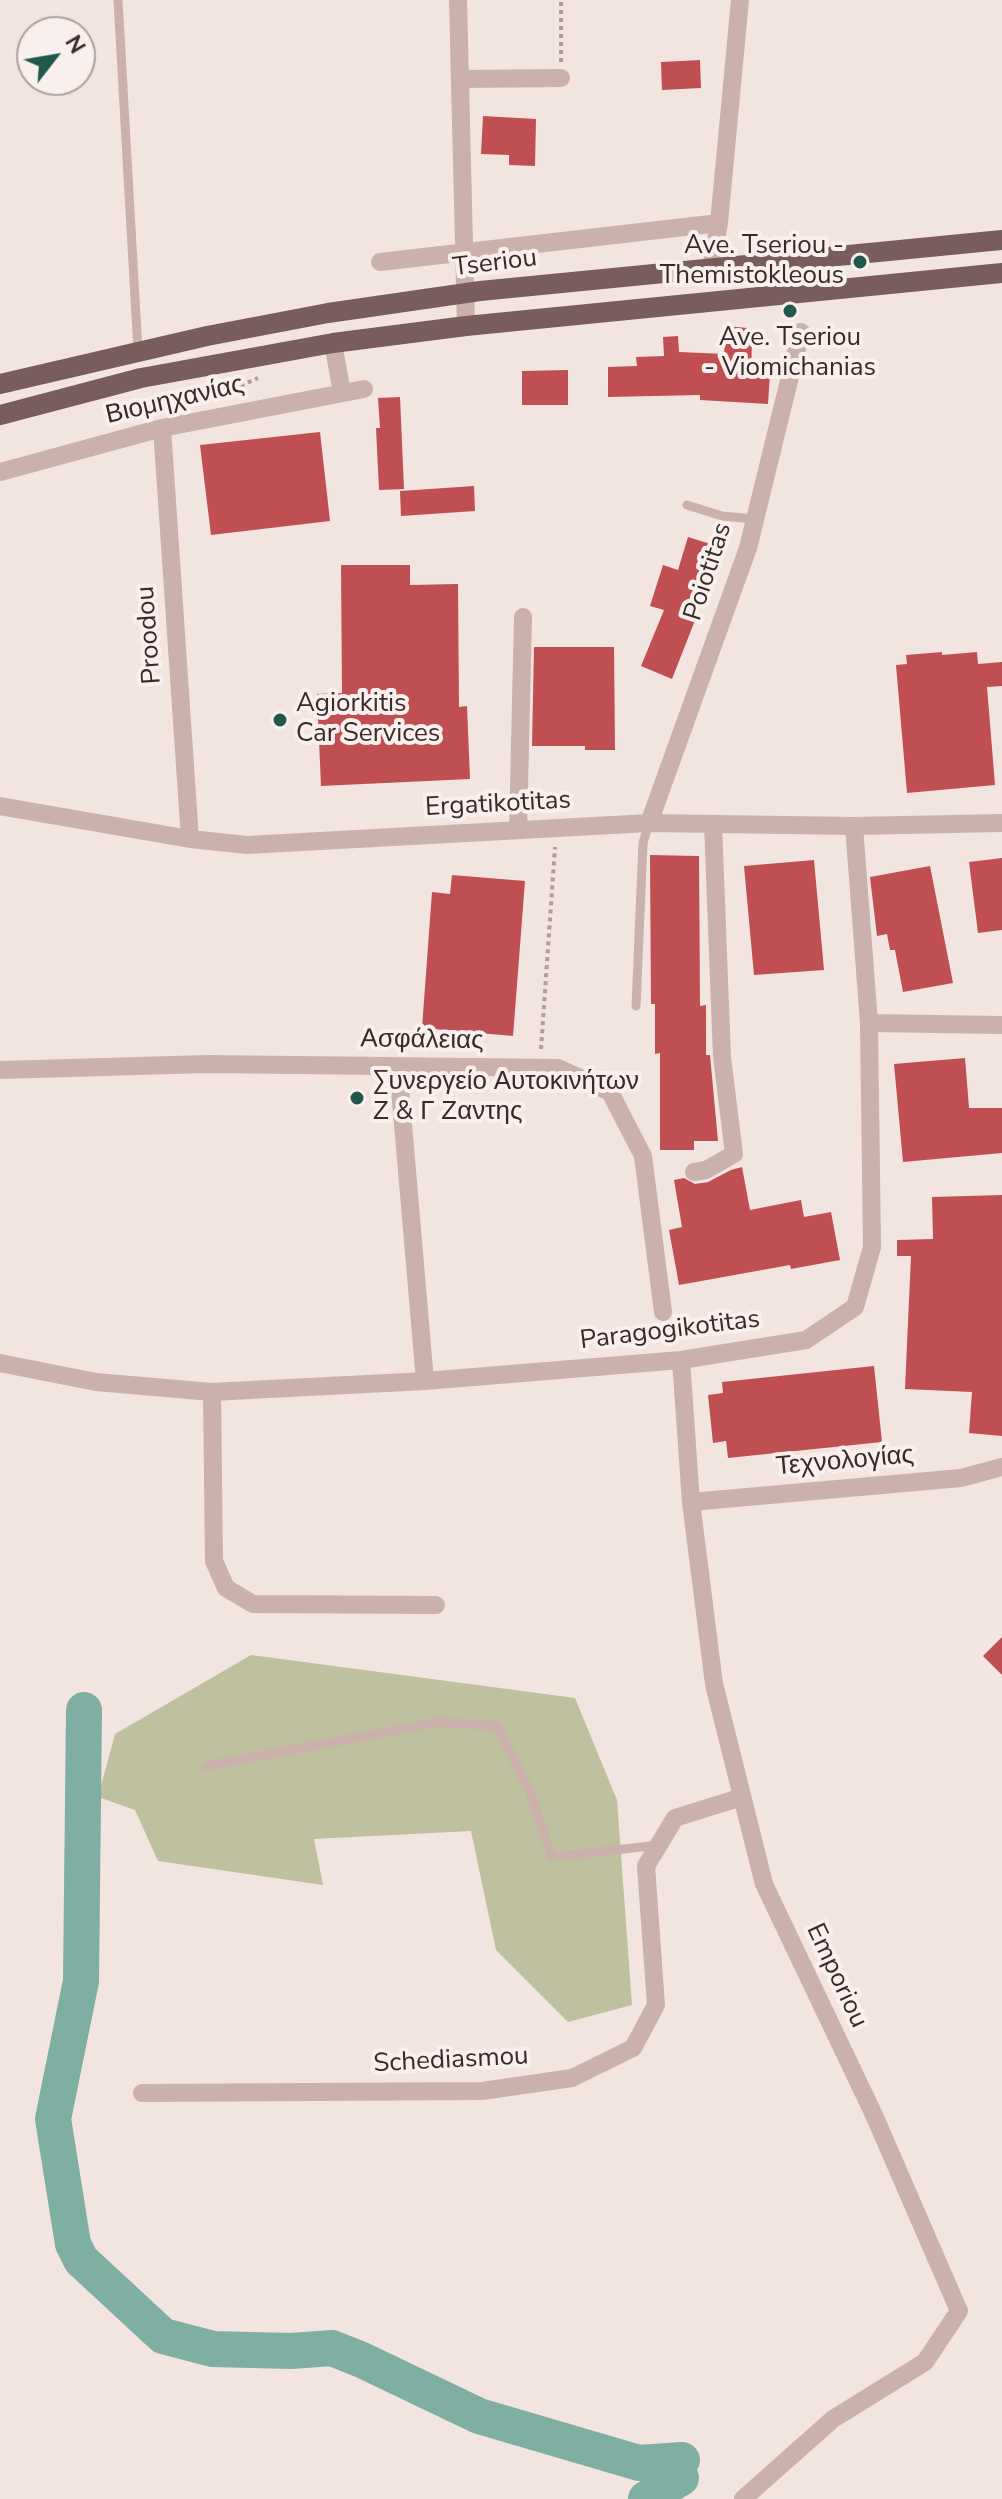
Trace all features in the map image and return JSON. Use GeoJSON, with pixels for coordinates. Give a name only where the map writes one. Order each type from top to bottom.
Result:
{"type":"FeatureCollection","features":[{"type":"Feature","properties":{"kind":"main road","name":"Tseriou"},"geometry":{"type":"LineString","coordinates":[[0,384],[138,351],[328,313],[464,293],[1002,240]]}},
{"type":"Feature","properties":{"kind":"main road"},"geometry":{"type":"LineString","coordinates":[[0,415],[141,378],[333,343],[466,326],[1002,273]]}},
{"type":"Feature","properties":{"kind":"street"},"geometry":{"type":"LineString","coordinates":[[458,0],[466,326]]}},
{"type":"Feature","properties":{"kind":"street"},"geometry":{"type":"LineString","coordinates":[[711,268],[719,223],[740,0]]}},
{"type":"Feature","properties":{"kind":"street"},"geometry":{"type":"LineString","coordinates":[[461,79],[561,78]]}},
{"type":"Feature","properties":{"kind":"street"},"geometry":{"type":"LineString","coordinates":[[380,262],[719,223]]}},
{"type":"Feature","properties":{"kind":"street","name":"Poiotitas"},"geometry":{"type":"LineString","coordinates":[[649,823],[748,548],[801,332]]}},
{"type":"Feature","properties":{"kind":"street"},"geometry":{"type":"LineString","coordinates":[[333,343],[342,393]]}},
{"type":"Feature","properties":{"kind":"street","name":"Βιομηχανίας"},"geometry":{"type":"LineString","coordinates":[[0,472],[162,428],[364,389]]}},
{"type":"Feature","properties":{"kind":"street","name":"Proodou"},"geometry":{"type":"LineString","coordinates":[[162,428],[190,839]]}},
{"type":"Feature","properties":{"kind":"street"},"geometry":{"type":"LineString","coordinates":[[518,830],[523,617]]}},
{"type":"Feature","properties":{"kind":"street","name":"Ergatikotitas"},"geometry":{"type":"LineString","coordinates":[[0,806],[190,839],[247,845],[649,823],[854,826],[1002,823]]}},
{"type":"Feature","properties":{"kind":"street"},"geometry":{"type":"LineString","coordinates":[[694,1172],[706,1170],[734,1154],[722,1057],[713,824]]}},
{"type":"Feature","properties":{"kind":"street","name":"Paragogikotitas"},"geometry":{"type":"LineString","coordinates":[[0,1363],[96,1382],[212,1392],[425,1381],[681,1360],[806,1340],[855,1307],[872,1247],[869,1023],[854,826]]}},
{"type":"Feature","properties":{"kind":"street"},"geometry":{"type":"LineString","coordinates":[[869,1023],[1002,1025]]}},
{"type":"Feature","properties":{"kind":"street","name":"Ασφάλειας"},"geometry":{"type":"LineString","coordinates":[[0,1070],[207,1064],[558,1068],[610,1092],[643,1156],[663,1312]]}},
{"type":"Feature","properties":{"kind":"street"},"geometry":{"type":"LineString","coordinates":[[398,1066],[425,1381]]}},
{"type":"Feature","properties":{"kind":"street","name":"Emporiou"},"geometry":{"type":"LineString","coordinates":[[681,1360],[691,1502],[714,1684],[764,1884],[874,2115],[959,2311],[925,2362],[833,2419],[743,2499]]}},
{"type":"Feature","properties":{"kind":"street"},"geometry":{"type":"LineString","coordinates":[[212,1392],[214,1561],[226,1588],[253,1604],[436,1605]]}},
{"type":"Feature","properties":{"kind":"street","name":"Τεχνολογίας"},"geometry":{"type":"LineString","coordinates":[[691,1502],[961,1478],[1002,1467]]}},
{"type":"Feature","properties":{"kind":"street","name":"Schediasmou"},"geometry":{"type":"LineString","coordinates":[[142,2093],[482,2091],[572,2078],[633,2048],[656,2005],[646,1866],[675,1818],[742,1797]]}},
{"type":"Feature","properties":{"kind":"lane"},"geometry":{"type":"LineString","coordinates":[[118,0],[138,351]]}},
{"type":"Feature","properties":{"kind":"lane"},"geometry":{"type":"LineString","coordinates":[[687,505],[722,516],[754,519]]}},
{"type":"Feature","properties":{"kind":"lane"},"geometry":{"type":"LineString","coordinates":[[636,1006],[643,843],[649,823]]}},
{"type":"Feature","properties":{"kind":"lane"},"geometry":{"type":"LineString","coordinates":[[206,1766],[439,1722],[497,1726],[530,1792],[552,1857],[659,1845]]}},
{"type":"Feature","properties":{"kind":"path"},"geometry":{"type":"LineString","coordinates":[[561,0],[561,78]]}},
{"type":"Feature","properties":{"kind":"path"},"geometry":{"type":"LineString","coordinates":[[144,397],[183,399],[242,385],[265,375]]}},
{"type":"Feature","properties":{"kind":"path"},"geometry":{"type":"LineString","coordinates":[[540,1068],[556,828]]}},
{"type":"Feature","properties":{"kind":"green space"},"geometry":{"type":"Polygon","coordinates":[[[251,1655],[575,1698],[617,1800],[632,2005],[568,2022],[496,1950],[471,1831],[314,1839],[323,1885],[158,1861],[135,1810],[98,1797],[115,1734],[251,1655]]]}},
{"type":"Feature","properties":{"kind":"building"},"geometry":{"type":"Polygon","coordinates":[[[700,60],[701,88],[662,90],[661,62],[700,60]]]}},
{"type":"Feature","properties":{"kind":"building"},"geometry":{"type":"Polygon","coordinates":[[[483,116],[536,119],[535,166],[509,165],[509,155],[481,154],[483,116]]]}},
{"type":"Feature","properties":{"kind":"building"},"geometry":{"type":"Polygon","coordinates":[[[726,326],[747,328],[747,342],[752,342],[751,372],[770,373],[768,404],[700,400],[700,395],[608,397],[608,367],[637,366],[636,357],[664,356],[663,337],[678,336],[679,352],[724,354],[726,326]]]}},
{"type":"Feature","properties":{"kind":"building"},"geometry":{"type":"Polygon","coordinates":[[[568,370],[568,405],[522,405],[522,371],[568,370]]]}},
{"type":"Feature","properties":{"kind":"building"},"geometry":{"type":"Polygon","coordinates":[[[400,397],[404,489],[379,490],[378,398],[400,397]]]}},
{"type":"Feature","properties":{"kind":"building"},"geometry":{"type":"Polygon","coordinates":[[[320,432],[330,521],[211,535],[200,445],[320,432]]]}},
{"type":"Feature","properties":{"kind":"building"},"geometry":{"type":"Polygon","coordinates":[[[474,486],[475,511],[401,516],[400,491],[474,486]]]}},
{"type":"Feature","properties":{"kind":"building"},"geometry":{"type":"Polygon","coordinates":[[[688,537],[717,546],[701,605],[672,679],[641,666],[664,610],[650,606],[663,565],[678,570],[688,537]]]}},
{"type":"Feature","properties":{"kind":"building"},"geometry":{"type":"Polygon","coordinates":[[[341,565],[410,565],[410,585],[458,584],[459,707],[467,706],[470,779],[321,786],[317,694],[342,693],[341,565]]]}},
{"type":"Feature","properties":{"kind":"building"},"geometry":{"type":"Polygon","coordinates":[[[534,647],[614,647],[615,750],[585,750],[585,746],[532,746],[534,647]]]}},
{"type":"Feature","properties":{"kind":"building"},"geometry":{"type":"Polygon","coordinates":[[[942,652],[942,655],[977,652],[978,664],[1002,662],[1002,686],[987,687],[995,785],[907,793],[896,665],[907,664],[906,655],[942,652]]]}},
{"type":"Feature","properties":{"kind":"building"},"geometry":{"type":"Polygon","coordinates":[[[650,855],[699,856],[700,1006],[706,1005],[706,1055],[710,1055],[718,1141],[694,1141],[694,1150],[660,1150],[660,1053],[655,1054],[655,1004],[651,1004],[650,855]]]}},
{"type":"Feature","properties":{"kind":"building"},"geometry":{"type":"Polygon","coordinates":[[[1002,858],[1002,930],[978,933],[969,862],[1002,858]]]}},
{"type":"Feature","properties":{"kind":"building"},"geometry":{"type":"Polygon","coordinates":[[[814,860],[824,970],[754,975],[744,866],[814,860]]]}},
{"type":"Feature","properties":{"kind":"building"},"geometry":{"type":"Polygon","coordinates":[[[930,866],[953,983],[903,992],[895,950],[890,950],[887,934],[877,936],[870,877],[930,866]]]}},
{"type":"Feature","properties":{"kind":"building"},"geometry":{"type":"Polygon","coordinates":[[[452,875],[525,881],[513,1036],[422,1028],[432,892],[450,894],[452,875]]]}},
{"type":"Feature","properties":{"kind":"building"},"geometry":{"type":"Polygon","coordinates":[[[965,1058],[969,1108],[1002,1108],[1002,1153],[903,1162],[894,1064],[965,1058]]]}},
{"type":"Feature","properties":{"kind":"building"},"geometry":{"type":"Polygon","coordinates":[[[742,1167],[750,1210],[801,1200],[804,1217],[831,1212],[840,1260],[791,1269],[790,1265],[679,1285],[669,1230],[682,1227],[674,1180],[684,1178],[695,1184],[708,1182],[742,1167]]]}},
{"type":"Feature","properties":{"kind":"building"},"geometry":{"type":"Polygon","coordinates":[[[1002,1195],[1002,1436],[969,1433],[972,1392],[905,1389],[911,1256],[897,1256],[897,1240],[933,1239],[932,1197],[1002,1195]]]}},
{"type":"Feature","properties":{"kind":"building"},"geometry":{"type":"Polygon","coordinates":[[[874,1366],[882,1442],[728,1458],[726,1441],[713,1443],[708,1395],[723,1393],[722,1382],[874,1366]]]}},
{"type":"Feature","properties":{"kind":"building"},"geometry":{"type":"Polygon","coordinates":[[[1002,1637],[1002,1675],[983,1656],[1002,1637]]]}},
{"type":"Feature","properties":{"kind":"waterway"},"geometry":{"type":"LineString","coordinates":[[84,1710],[81,1981],[53,2119],[73,2244],[81,2260],[163,2336],[213,2349],[291,2351],[332,2348],[479,2416],[639,2463],[682,2460]]}},
{"type":"Feature","properties":{"kind":"waterway"},"geometry":{"type":"LineString","coordinates":[[646,2499],[681,2478]]}},
{"type":"Feature","properties":{"kind":"place","name":"Ave. Tseriou - Themistokleous"},"geometry":{"type":"Point","coordinates":[860,262]}},
{"type":"Feature","properties":{"kind":"place","name":"Ave. Tseriou - Viomichanias"},"geometry":{"type":"Point","coordinates":[790,311]}},
{"type":"Feature","properties":{"kind":"place","name":"Agiorkitis Car Services"},"geometry":{"type":"Point","coordinates":[280,720]}},
{"type":"Feature","properties":{"kind":"place","name":"Συνεργείο Αυτοκινήτων Ζ & Γ Ζαντης"},"geometry":{"type":"Point","coordinates":[357,1098]}}]}
